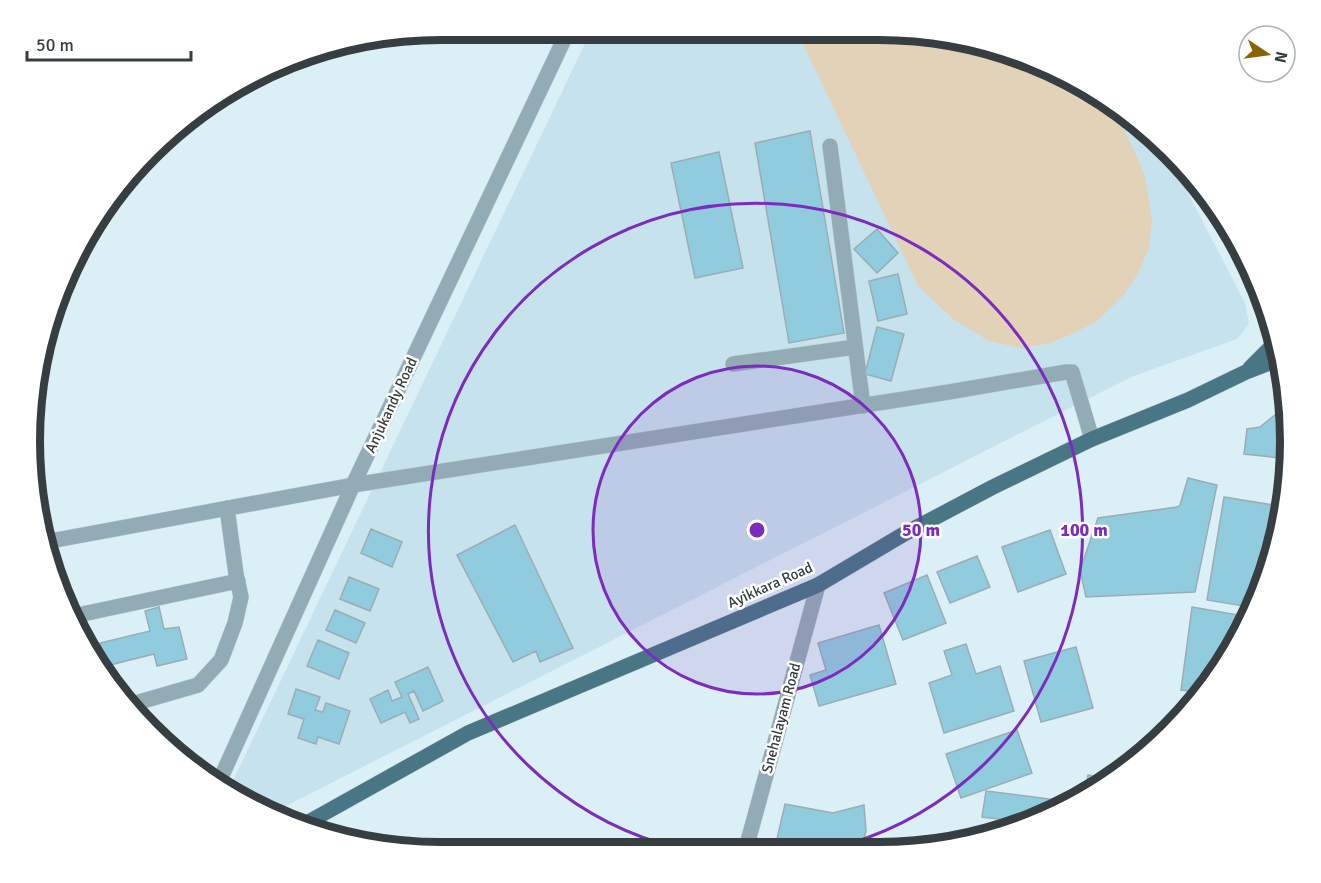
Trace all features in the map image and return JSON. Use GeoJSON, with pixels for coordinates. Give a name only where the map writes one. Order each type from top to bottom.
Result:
{"type":"FeatureCollection","features":[{"type":"Feature","properties":{"kind":"main road","name":"Ayikkara Road"},"geometry":{"type":"LineString","coordinates":[[1246,372],[1270,348]]}},
{"type":"Feature","properties":{"kind":"main road","name":"Ayikkara Road"},"geometry":{"type":"LineString","coordinates":[[312,821],[468,733],[818,585],[904,534],[1092,439],[1188,400],[1273,362]]}},
{"type":"Feature","properties":{"kind":"street","name":"Anjukandy Road"},"geometry":{"type":"LineString","coordinates":[[221,777],[353,485],[564,40]]}},
{"type":"Feature","properties":{"kind":"street"},"geometry":{"type":"LineString","coordinates":[[830,146],[863,405]]}},
{"type":"Feature","properties":{"kind":"street"},"geometry":{"type":"LineString","coordinates":[[733,364],[855,347]]}},
{"type":"Feature","properties":{"kind":"street"},"geometry":{"type":"LineString","coordinates":[[53,541],[353,485],[1072,372],[1092,439]]}},
{"type":"Feature","properties":{"kind":"street"},"geometry":{"type":"LineString","coordinates":[[137,703],[198,685],[221,660],[235,623],[241,597],[227,508]]}},
{"type":"Feature","properties":{"kind":"street"},"geometry":{"type":"LineString","coordinates":[[80,615],[238,581]]}},
{"type":"Feature","properties":{"kind":"street","name":"Snehalayam Road"},"geometry":{"type":"LineString","coordinates":[[748,842],[818,585]]}},
{"type":"Feature","properties":{"kind":"shaded area"},"geometry":{"type":"Polygon","coordinates":[[[587,40],[879,40],[958,48],[1033,71],[1080,94],[1124,123],[1178,174],[1245,303],[1249,324],[1237,339],[1131,377],[281,809],[232,783],[587,40]]]}},
{"type":"Feature","properties":{"kind":"shaded area"},"geometry":{"type":"Polygon","coordinates":[[[801,40],[906,41],[958,48],[1008,62],[1057,82],[1119,119],[1135,152],[1145,176],[1152,221],[1149,247],[1138,274],[1122,297],[1097,321],[1046,344],[1020,348],[989,341],[953,319],[918,286],[801,40]]]}},
{"type":"Feature","properties":{"kind":"building"},"geometry":{"type":"Polygon","coordinates":[[[810,131],[844,333],[789,343],[755,143],[810,131]]]}},
{"type":"Feature","properties":{"kind":"building"},"geometry":{"type":"Polygon","coordinates":[[[719,152],[743,268],[695,278],[671,163],[719,152]]]}},
{"type":"Feature","properties":{"kind":"building"},"geometry":{"type":"Polygon","coordinates":[[[877,229],[898,253],[877,273],[854,249],[877,229]]]}},
{"type":"Feature","properties":{"kind":"building"},"geometry":{"type":"Polygon","coordinates":[[[898,274],[907,314],[878,321],[869,281],[898,274]]]}},
{"type":"Feature","properties":{"kind":"building"},"geometry":{"type":"Polygon","coordinates":[[[877,327],[904,334],[891,381],[865,374],[877,327]]]}},
{"type":"Feature","properties":{"kind":"building"},"geometry":{"type":"Polygon","coordinates":[[[1280,411],[1280,458],[1244,454],[1247,429],[1260,427],[1280,411]]]}},
{"type":"Feature","properties":{"kind":"building"},"geometry":{"type":"Polygon","coordinates":[[[1188,478],[1217,485],[1195,592],[1086,597],[1080,570],[1098,518],[1177,507],[1180,505],[1188,478]]]}},
{"type":"Feature","properties":{"kind":"building"},"geometry":{"type":"Polygon","coordinates":[[[1224,497],[1275,505],[1267,545],[1245,606],[1207,600],[1224,497]]]}},
{"type":"Feature","properties":{"kind":"building"},"geometry":{"type":"Polygon","coordinates":[[[515,525],[573,648],[540,662],[536,651],[513,662],[457,555],[515,525]]]}},
{"type":"Feature","properties":{"kind":"building"},"geometry":{"type":"Polygon","coordinates":[[[371,529],[402,542],[392,567],[361,553],[371,529]]]}},
{"type":"Feature","properties":{"kind":"building"},"geometry":{"type":"Polygon","coordinates":[[[1050,530],[1066,574],[1018,592],[1002,547],[1050,530]]]}},
{"type":"Feature","properties":{"kind":"building"},"geometry":{"type":"Polygon","coordinates":[[[977,556],[990,587],[950,603],[937,572],[977,556]]]}},
{"type":"Feature","properties":{"kind":"building"},"geometry":{"type":"Polygon","coordinates":[[[927,575],[946,623],[903,640],[884,593],[927,575]]]}},
{"type":"Feature","properties":{"kind":"building"},"geometry":{"type":"Polygon","coordinates":[[[349,577],[379,589],[370,611],[340,599],[349,577]]]}},
{"type":"Feature","properties":{"kind":"building"},"geometry":{"type":"Polygon","coordinates":[[[159,607],[164,629],[179,627],[187,659],[157,666],[154,654],[109,665],[104,657],[100,643],[150,631],[145,611],[159,607]]]}},
{"type":"Feature","properties":{"kind":"building"},"geometry":{"type":"Polygon","coordinates":[[[1192,607],[1241,615],[1227,642],[1198,686],[1193,692],[1181,690],[1192,607]]]}},
{"type":"Feature","properties":{"kind":"building"},"geometry":{"type":"Polygon","coordinates":[[[335,610],[365,623],[356,643],[326,630],[335,610]]]}},
{"type":"Feature","properties":{"kind":"building"},"geometry":{"type":"Polygon","coordinates":[[[879,625],[896,684],[819,706],[810,675],[826,670],[818,643],[879,625]]]}},
{"type":"Feature","properties":{"kind":"building"},"geometry":{"type":"Polygon","coordinates":[[[318,640],[349,653],[339,679],[307,666],[318,640]]]}},
{"type":"Feature","properties":{"kind":"building"},"geometry":{"type":"Polygon","coordinates":[[[966,644],[976,674],[1000,666],[1014,711],[944,733],[929,683],[952,675],[944,651],[966,644]]]}},
{"type":"Feature","properties":{"kind":"building"},"geometry":{"type":"Polygon","coordinates":[[[1076,647],[1093,708],[1041,722],[1024,661],[1076,647]]]}},
{"type":"Feature","properties":{"kind":"building"},"geometry":{"type":"Polygon","coordinates":[[[428,667],[443,701],[423,711],[414,691],[408,694],[419,719],[410,723],[405,712],[381,723],[370,699],[388,690],[392,701],[402,697],[395,682],[428,667]]]}},
{"type":"Feature","properties":{"kind":"building"},"geometry":{"type":"Polygon","coordinates":[[[296,689],[320,697],[315,710],[323,712],[326,703],[350,711],[339,744],[318,737],[316,744],[298,738],[304,719],[288,714],[296,689]]]}},
{"type":"Feature","properties":{"kind":"building"},"geometry":{"type":"Polygon","coordinates":[[[1017,730],[1032,773],[961,798],[946,754],[1017,730]]]}},
{"type":"Feature","properties":{"kind":"building"},"geometry":{"type":"Polygon","coordinates":[[[1088,775],[1099,777],[1086,785],[1088,775]]]}},
{"type":"Feature","properties":{"kind":"building"},"geometry":{"type":"Polygon","coordinates":[[[986,791],[1058,800],[1010,820],[982,817],[986,791]]]}},
{"type":"Feature","properties":{"kind":"building"},"geometry":{"type":"Polygon","coordinates":[[[785,804],[833,813],[864,805],[866,831],[863,842],[776,842],[785,804]]]}}]}
